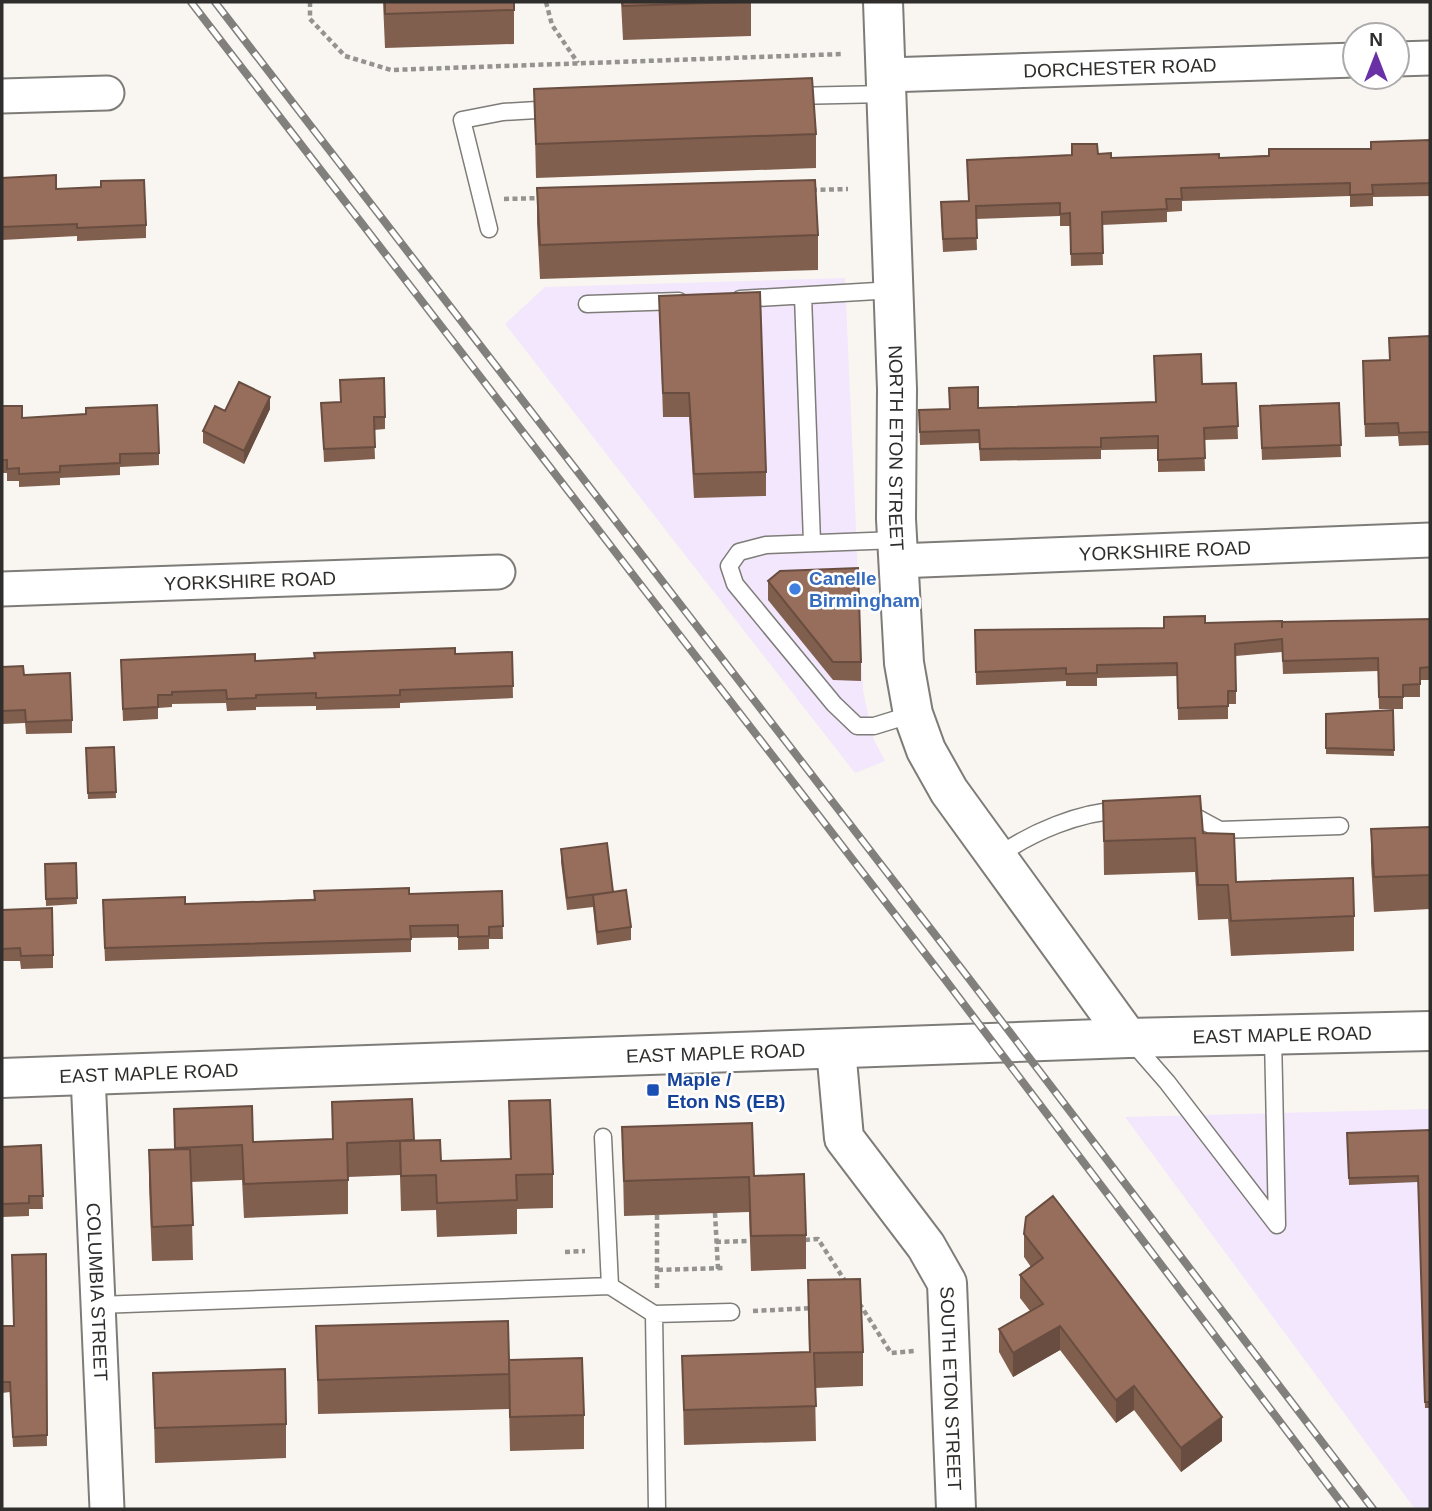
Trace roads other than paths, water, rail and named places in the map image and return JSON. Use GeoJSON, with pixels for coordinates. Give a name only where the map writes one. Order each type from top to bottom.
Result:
{"type":"FeatureCollection","features":[{"type":"Feature","properties":{"kind":"street","name":"NORTH ETON STREET"},"geometry":{"type":"LineString","coordinates":[[883,2],[894,290],[897,550],[904,663],[913,714],[926,750],[950,791],[1128,1038]]}},
{"type":"Feature","properties":{"kind":"street"},"geometry":{"type":"LineString","coordinates":[[1411,59],[1430,58]]}},
{"type":"Feature","properties":{"kind":"street","name":"DORCHESTER ROAD"},"geometry":{"type":"LineString","coordinates":[[886,84],[1341,61]]}},
{"type":"Feature","properties":{"kind":"street"},"geometry":{"type":"LineString","coordinates":[[2,96],[107,93]]}},
{"type":"Feature","properties":{"kind":"street","name":"YORKSHIRE ROAD"},"geometry":{"type":"LineString","coordinates":[[897,550],[1430,540]]}},
{"type":"Feature","properties":{"kind":"street","name":"YORKSHIRE ROAD"},"geometry":{"type":"LineString","coordinates":[[2,589],[498,572]]}},
{"type":"Feature","properties":{"kind":"street","name":"EAST MAPLE ROAD"},"geometry":{"type":"LineString","coordinates":[[2,1078],[1128,1038],[1430,1031]]}},
{"type":"Feature","properties":{"kind":"street","name":"SOUTH ETON STREET"},"geometry":{"type":"LineString","coordinates":[[836,1049],[844,1138],[926,1246],[947,1283],[956,1509]]}},
{"type":"Feature","properties":{"kind":"street","name":"COLUMBIA STREET"},"geometry":{"type":"LineString","coordinates":[[89,1075],[107,1509]]}},
{"type":"Feature","properties":{"kind":"lane"},"geometry":{"type":"LineString","coordinates":[[776,97],[886,84]]}},
{"type":"Feature","properties":{"kind":"lane"},"geometry":{"type":"LineString","coordinates":[[489,229],[462,120],[503,112],[571,108]]}},
{"type":"Feature","properties":{"kind":"lane"},"geometry":{"type":"LineString","coordinates":[[722,299],[894,290]]}},
{"type":"Feature","properties":{"kind":"lane"},"geometry":{"type":"LineString","coordinates":[[803,296],[811,542]]}},
{"type":"Feature","properties":{"kind":"lane"},"geometry":{"type":"LineString","coordinates":[[587,304],[695,300]]}},
{"type":"Feature","properties":{"kind":"lane"},"geometry":{"type":"LineString","coordinates":[[897,550],[811,542],[766,545],[739,552],[729,566],[735,584],[834,704],[857,726],[874,726],[913,714]]}},
{"type":"Feature","properties":{"kind":"lane"},"geometry":{"type":"LineString","coordinates":[[998,856],[1020,841],[1067,822],[1117,810],[1145,810]]}},
{"type":"Feature","properties":{"kind":"lane"},"geometry":{"type":"LineString","coordinates":[[1172,810],[1186,810],[1220,830],[1340,827]]}},
{"type":"Feature","properties":{"kind":"lane"},"geometry":{"type":"LineString","coordinates":[[1128,1038],[1167,1082],[1277,1225],[1273,1035]]}},
{"type":"Feature","properties":{"kind":"lane"},"geometry":{"type":"LineString","coordinates":[[603,1137],[610,1286]]}},
{"type":"Feature","properties":{"kind":"lane"},"geometry":{"type":"LineString","coordinates":[[98,1305],[610,1286],[654,1314],[731,1312]]}},
{"type":"Feature","properties":{"kind":"lane"},"geometry":{"type":"LineString","coordinates":[[654,1314],[657,1509]]}},
{"type":"Feature","properties":{"kind":"railway"},"geometry":{"type":"LineString","coordinates":[[191,2],[944,978],[1346,1509]]}},
{"type":"Feature","properties":{"kind":"railway"},"geometry":{"type":"LineString","coordinates":[[215,2],[967,976],[1373,1509]]}},
{"type":"Feature","properties":{"kind":"place","name":"Canelle Birmingham"},"geometry":{"type":"Point","coordinates":[795,589]}},
{"type":"Feature","properties":{"kind":"place","name":"Maple / Eton NS (EB)"},"geometry":{"type":"Point","coordinates":[653,1090]}}]}
